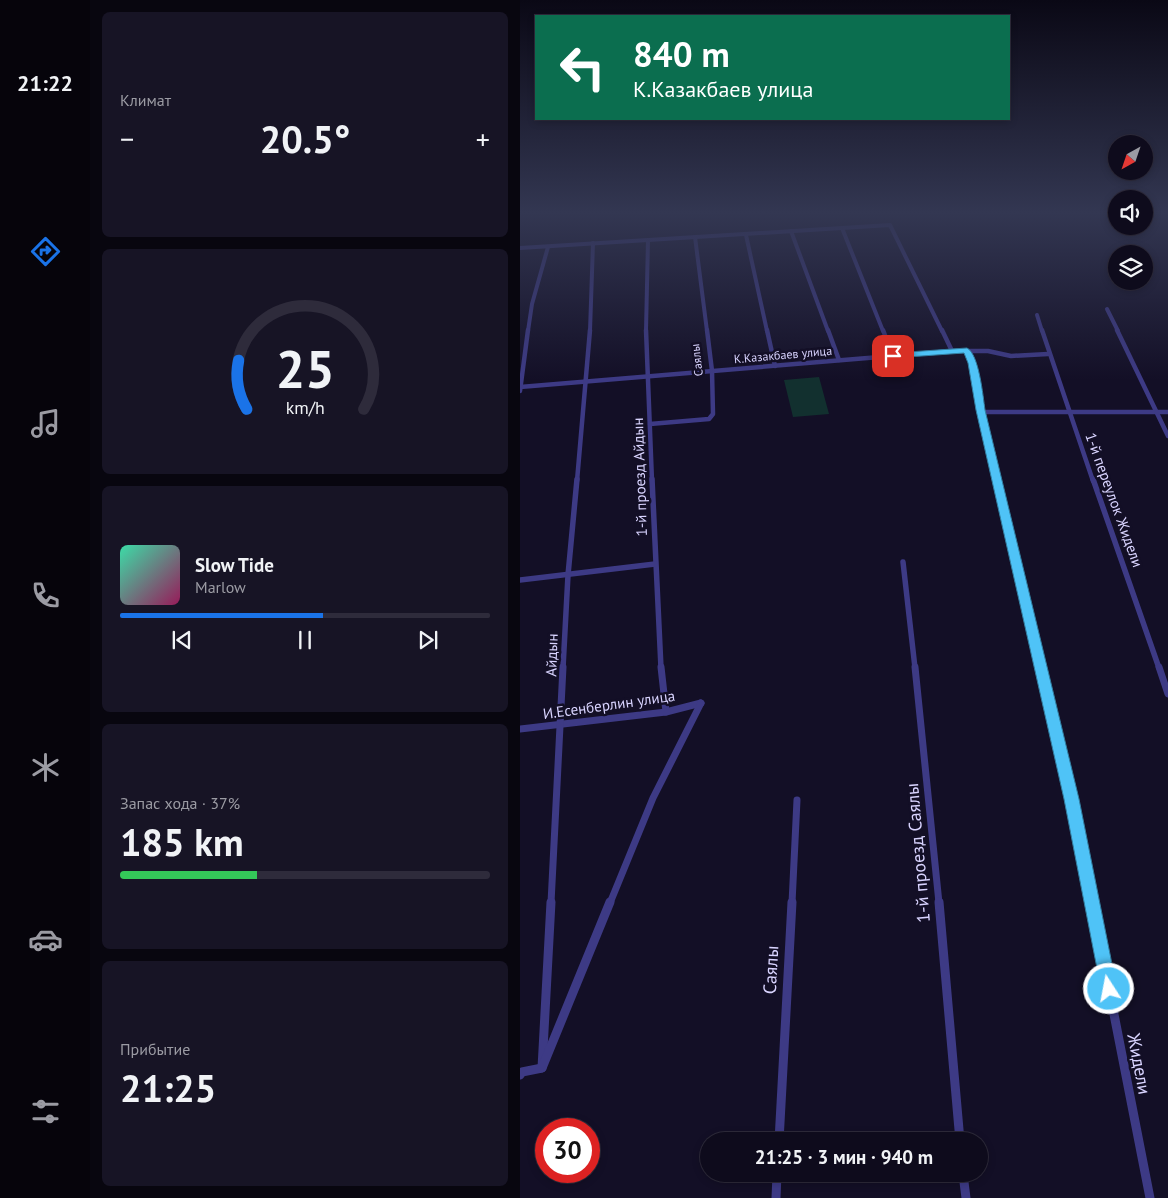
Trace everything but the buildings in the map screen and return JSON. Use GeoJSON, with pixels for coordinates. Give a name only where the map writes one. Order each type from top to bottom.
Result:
{"type":"FeatureCollection","features":[{"type":"Feature","properties":{"kind":"street"},"geometry":{"type":"LineString","coordinates":[[520,388],[532,304],[542,268]]}},
{"type":"Feature","properties":{"kind":"street","name":"Айдын"},"geometry":{"type":"LineString","coordinates":[[542,1068],[568,574],[591,324],[592,268]]}},
{"type":"Feature","properties":{"kind":"street","name":"1-й проезд Айдын"},"geometry":{"type":"LineString","coordinates":[[647,268],[645,315],[649,376],[655,564],[659,650],[666,712]]}},
{"type":"Feature","properties":{"kind":"street","name":"Саялы"},"geometry":{"type":"LineString","coordinates":[[650,424],[710,419],[712,417],[712,371],[699,268]]}},
{"type":"Feature","properties":{"kind":"street"},"geometry":{"type":"LineString","coordinates":[[753,268],[775,366]]}},
{"type":"Feature","properties":{"kind":"street"},"geometry":{"type":"LineString","coordinates":[[805,268],[839,360]]}},
{"type":"Feature","properties":{"kind":"street"},"geometry":{"type":"LineString","coordinates":[[858,268],[893,356]]}},
{"type":"Feature","properties":{"kind":"street"},"geometry":{"type":"LineString","coordinates":[[911,268],[952,351]]}},
{"type":"Feature","properties":{"kind":"street"},"geometry":{"type":"LineString","coordinates":[[1106,309],[1168,436]]}},
{"type":"Feature","properties":{"kind":"street","name":"1-й переулок Жидели"},"geometry":{"type":"LineString","coordinates":[[1037,315],[1068,412],[1123,561],[1168,694]]}},
{"type":"Feature","properties":{"kind":"street","name":"К.Казакбаев улица"},"geometry":{"type":"LineString","coordinates":[[520,388],[952,351],[988,351],[1011,356],[1048,354]]}},
{"type":"Feature","properties":{"kind":"street","name":"Жидели"},"geometry":{"type":"LineString","coordinates":[[967,351],[972,363],[1072,799],[1150,1198]]}},
{"type":"Feature","properties":{"kind":"street"},"geometry":{"type":"LineString","coordinates":[[982,412],[1168,412]]}},
{"type":"Feature","properties":{"kind":"street","name":"1-й проезд Саялы"},"geometry":{"type":"LineString","coordinates":[[903,562],[930,799],[959,1132]]}},
{"type":"Feature","properties":{"kind":"street"},"geometry":{"type":"LineString","coordinates":[[520,580],[655,564]]}},
{"type":"Feature","properties":{"kind":"street","name":"И.Есенберлин улица"},"geometry":{"type":"LineString","coordinates":[[520,729],[666,712],[701,703],[653,798],[542,1068]]}},
{"type":"Feature","properties":{"kind":"street","name":"Саялы"},"geometry":{"type":"LineString","coordinates":[[778,1132],[796,800]]}},
{"type":"Feature","properties":{"kind":"street"},"geometry":{"type":"LineString","coordinates":[[520,1075],[522,1072],[542,1068]]}},
{"type":"Feature","properties":{"kind":"street"},"geometry":{"type":"LineString","coordinates":[[776,1198],[777,1182]]}},
{"type":"Feature","properties":{"kind":"street"},"geometry":{"type":"LineString","coordinates":[[964,1182],[966,1198]]}},
{"type":"Feature","properties":{"kind":"green space"},"geometry":{"type":"Polygon","coordinates":[[[819,377],[829,414],[793,417],[784,380],[819,377]]]}},
{"type":"Feature","properties":{"kind":"route"},"geometry":{"type":"LineString","coordinates":[[893,356],[967,351],[972,363],[981,410],[1072,799],[1109,989]]}}]}
